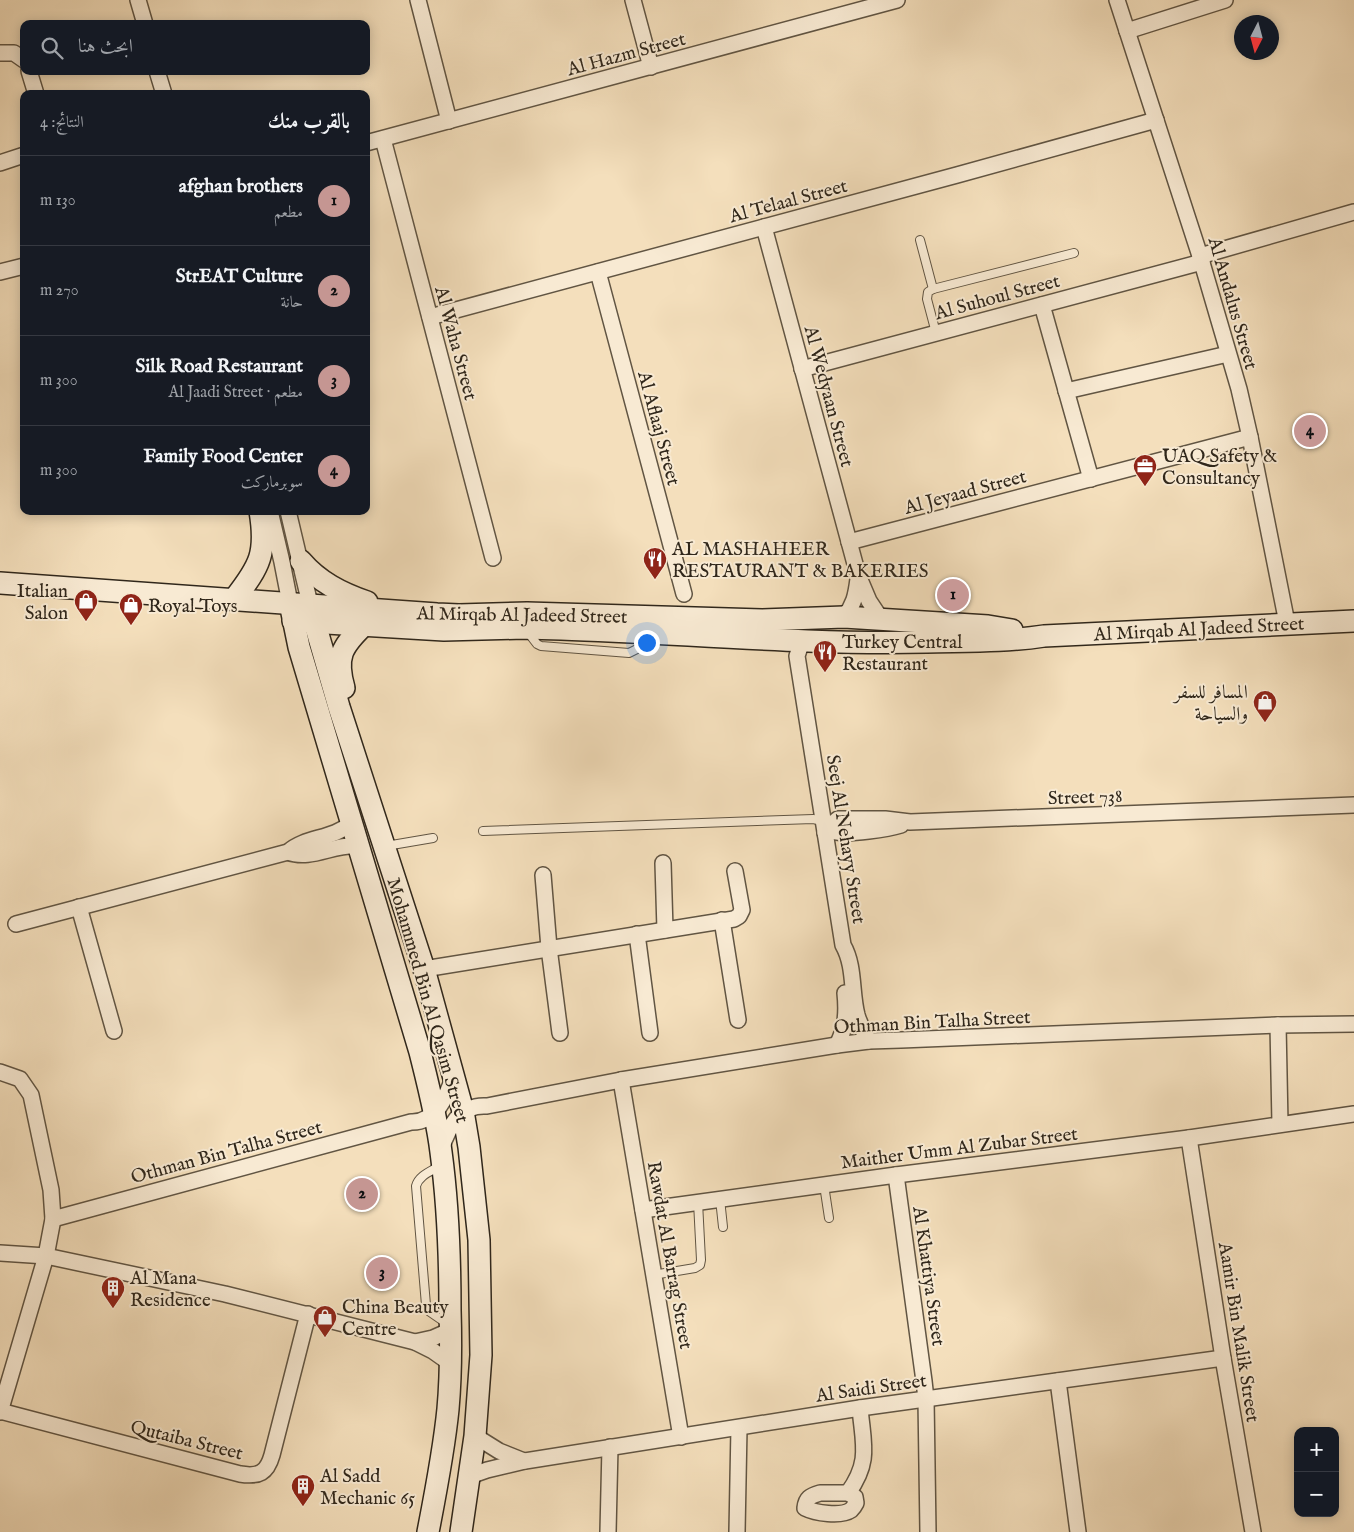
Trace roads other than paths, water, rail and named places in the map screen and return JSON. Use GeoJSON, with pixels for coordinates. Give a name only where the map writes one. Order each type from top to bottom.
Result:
{"type":"FeatureCollection","features":[{"type":"Feature","properties":{"kind":"street"},"geometry":{"type":"LineString","coordinates":[[138,0],[144,20]]}},
{"type":"Feature","properties":{"kind":"street"},"geometry":{"type":"LineString","coordinates":[[418,0],[449,121]]}},
{"type":"Feature","properties":{"kind":"street"},"geometry":{"type":"LineString","coordinates":[[633,0],[650,67]]}},
{"type":"Feature","properties":{"kind":"street","name":"Al Hazm Street"},"geometry":{"type":"LineString","coordinates":[[370,142],[650,67],[842,7],[897,0]]}},
{"type":"Feature","properties":{"kind":"street","name":"Al Andalus Street"},"geometry":{"type":"LineString","coordinates":[[1117,0],[1201,259],[1239,389],[1287,623]]}},
{"type":"Feature","properties":{"kind":"street"},"geometry":{"type":"LineString","coordinates":[[1127,32],[1225,0]]}},
{"type":"Feature","properties":{"kind":"street"},"geometry":{"type":"LineString","coordinates":[[0,52],[14,53],[20,57]]}},
{"type":"Feature","properties":{"kind":"street"},"geometry":{"type":"LineString","coordinates":[[30,75],[35,90]]}},
{"type":"Feature","properties":{"kind":"street"},"geometry":{"type":"LineString","coordinates":[[159,75],[163,90]]}},
{"type":"Feature","properties":{"kind":"street","name":"Al Telaal Street"},"geometry":{"type":"LineString","coordinates":[[430,317],[957,176],[1156,120]]}},
{"type":"Feature","properties":{"kind":"street","name":"Al Waha Street"},"geometry":{"type":"LineString","coordinates":[[383,139],[492,558]]}},
{"type":"Feature","properties":{"kind":"street"},"geometry":{"type":"LineString","coordinates":[[0,163],[20,156]]}},
{"type":"Feature","properties":{"kind":"street","name":"Al Suhoul Street"},"geometry":{"type":"LineString","coordinates":[[802,369],[1042,305],[1354,212]]}},
{"type":"Feature","properties":{"kind":"street","name":"Al Wedyaan Street"},"geometry":{"type":"LineString","coordinates":[[764,227],[858,575],[868,601],[881,619]]}},
{"type":"Feature","properties":{"kind":"street"},"geometry":{"type":"LineString","coordinates":[[0,272],[20,267]]}},
{"type":"Feature","properties":{"kind":"street","name":"Al Aflaaj Street"},"geometry":{"type":"LineString","coordinates":[[598,272],[684,594]]}},
{"type":"Feature","properties":{"kind":"street"},"geometry":{"type":"LineString","coordinates":[[1042,305],[1091,479]]}},
{"type":"Feature","properties":{"kind":"street"},"geometry":{"type":"LineString","coordinates":[[1066,391],[1228,354]]}},
{"type":"Feature","properties":{"kind":"street","name":"Al Jeyaad Street"},"geometry":{"type":"LineString","coordinates":[[849,542],[1250,437]]}},
{"type":"Feature","properties":{"kind":"street"},"geometry":{"type":"LineString","coordinates":[[235,598],[253,575],[260,557],[263,530],[261,515]]}},
{"type":"Feature","properties":{"kind":"street","name":"Mohammed Bin Al Qasim Street"},"geometry":{"type":"LineString","coordinates":[[271,515],[282,562],[302,613],[326,664],[386,849],[424,969],[454,1075],[468,1136],[479,1240],[481,1355],[475,1436],[461,1532]]}},
{"type":"Feature","properties":{"kind":"street","name":"Mohammed Bin Al Qasim Street"},"geometry":{"type":"LineString","coordinates":[[289,515],[301,561],[302,613],[299,647],[420,1052],[442,1156],[449,1243],[450,1364],[448,1407],[441,1466],[428,1532]]}},
{"type":"Feature","properties":{"kind":"street"},"geometry":{"type":"LineString","coordinates":[[301,561],[314,575],[342,593],[388,610]]}},
{"type":"Feature","properties":{"kind":"street","name":"Al Wedyaan Street"},"geometry":{"type":"LineString","coordinates":[[844,617],[856,596],[858,575]]}},
{"type":"Feature","properties":{"kind":"street","name":"Al Mirqab Al Jadeed Street"},"geometry":{"type":"LineString","coordinates":[[0,583],[235,598],[364,625],[444,630],[524,628],[802,641],[897,643],[1019,640],[1044,636],[1354,621]]}},
{"type":"Feature","properties":{"kind":"street","name":"Al Mirqab Al Jadeed Street"},"geometry":{"type":"LineString","coordinates":[[302,613],[388,610],[459,615],[527,612],[745,620],[844,617],[988,626],[1044,636]]}},
{"type":"Feature","properties":{"kind":"street"},"geometry":{"type":"LineString","coordinates":[[802,641],[825,630],[899,629],[922,622]]}},
{"type":"Feature","properties":{"kind":"street"},"geometry":{"type":"LineString","coordinates":[[352,748],[355,727],[339,663],[341,654],[350,638],[364,625]]}},
{"type":"Feature","properties":{"kind":"street","name":"Seej Al Nehayy Street"},"geometry":{"type":"LineString","coordinates":[[802,641],[798,656],[843,945],[849,956],[857,1015],[869,1041]]}},
{"type":"Feature","properties":{"kind":"street","name":"Street 738"},"geometry":{"type":"LineString","coordinates":[[826,828],[839,832],[873,830],[910,822],[1354,805]]}},
{"type":"Feature","properties":{"kind":"street"},"geometry":{"type":"LineString","coordinates":[[16,924],[288,852],[301,844],[338,833],[351,823]]}},
{"type":"Feature","properties":{"kind":"street"},"geometry":{"type":"LineString","coordinates":[[288,852],[307,855],[346,845],[359,846]]}},
{"type":"Feature","properties":{"kind":"street"},"geometry":{"type":"LineString","coordinates":[[663,863],[665,930]]}},
{"type":"Feature","properties":{"kind":"street"},"geometry":{"type":"LineString","coordinates":[[424,969],[734,919],[741,914],[742,910],[735,871]]}},
{"type":"Feature","properties":{"kind":"street"},"geometry":{"type":"LineString","coordinates":[[543,875],[549,948],[560,1033]]}},
{"type":"Feature","properties":{"kind":"street"},"geometry":{"type":"LineString","coordinates":[[79,908],[114,1032]]}},
{"type":"Feature","properties":{"kind":"street"},"geometry":{"type":"LineString","coordinates":[[722,920],[738,1020]]}},
{"type":"Feature","properties":{"kind":"street"},"geometry":{"type":"LineString","coordinates":[[637,934],[650,1033]]}},
{"type":"Feature","properties":{"kind":"street"},"geometry":{"type":"LineString","coordinates":[[837,1045],[842,1036],[846,1017],[841,956],[843,945]]}},
{"type":"Feature","properties":{"kind":"street","name":"Othman Bin Talha Street"},"geometry":{"type":"LineString","coordinates":[[463,1111],[474,1106],[486,1106],[621,1080],[869,1041],[1354,1024]]}},
{"type":"Feature","properties":{"kind":"street"},"geometry":{"type":"LineString","coordinates":[[1278,1026],[1280,1124]]}},
{"type":"Feature","properties":{"kind":"street"},"geometry":{"type":"LineString","coordinates":[[0,1072],[20,1079],[30,1095],[51,1190],[52,1218],[46,1256],[0,1411]]}},
{"type":"Feature","properties":{"kind":"street","name":"Othman Bin Talha Street"},"geometry":{"type":"LineString","coordinates":[[52,1218],[411,1122],[426,1104],[432,1104],[446,1095],[454,1075]]}},
{"type":"Feature","properties":{"kind":"street","name":"Rawdat Al Barrag Street"},"geometry":{"type":"LineString","coordinates":[[621,1080],[681,1436]]}},
{"type":"Feature","properties":{"kind":"street"},"geometry":{"type":"LineString","coordinates":[[468,1136],[486,1106]]}},
{"type":"Feature","properties":{"kind":"street"},"geometry":{"type":"LineString","coordinates":[[442,1156],[447,1134],[463,1111]]}},
{"type":"Feature","properties":{"kind":"street","name":"Maither Umm Al Zubar Street"},"geometry":{"type":"LineString","coordinates":[[643,1210],[896,1174],[1189,1138],[1354,1114]]}},
{"type":"Feature","properties":{"kind":"street","name":"Aamir Bin Malik Street"},"geometry":{"type":"LineString","coordinates":[[1189,1138],[1253,1532]]}},
{"type":"Feature","properties":{"kind":"street","name":"Al Khattiya Street"},"geometry":{"type":"LineString","coordinates":[[896,1174],[926,1399],[928,1532]]}},
{"type":"Feature","properties":{"kind":"street"},"geometry":{"type":"LineString","coordinates":[[0,1253],[46,1256],[226,1294],[308,1314],[414,1342],[433,1351],[450,1364]]}},
{"type":"Feature","properties":{"kind":"street","name":"Qutaiba Street"},"geometry":{"type":"LineString","coordinates":[[0,1411],[240,1474],[251,1476],[262,1473],[269,1465],[272,1455],[308,1314]]}},
{"type":"Feature","properties":{"kind":"street"},"geometry":{"type":"LineString","coordinates":[[414,1342],[433,1338],[451,1328]]}},
{"type":"Feature","properties":{"kind":"street","name":"Al Saidi Street"},"geometry":{"type":"LineString","coordinates":[[470,1476],[497,1467],[525,1461],[610,1447],[860,1408],[1224,1358]]}},
{"type":"Feature","properties":{"kind":"street"},"geometry":{"type":"LineString","coordinates":[[1058,1381],[1078,1532]]}},
{"type":"Feature","properties":{"kind":"street"},"geometry":{"type":"LineString","coordinates":[[848,1493],[860,1474],[863,1464],[860,1408]]}},
{"type":"Feature","properties":{"kind":"street"},"geometry":{"type":"LineString","coordinates":[[737,1532],[739,1428]]}},
{"type":"Feature","properties":{"kind":"street"},"geometry":{"type":"LineString","coordinates":[[475,1436],[499,1451],[525,1461]]}},
{"type":"Feature","properties":{"kind":"street"},"geometry":{"type":"LineString","coordinates":[[608,1532],[610,1447]]}},
{"type":"Feature","properties":{"kind":"lane"},"geometry":{"type":"LineString","coordinates":[[920,240],[933,289]]}},
{"type":"Feature","properties":{"kind":"lane"},"geometry":{"type":"LineString","coordinates":[[936,333],[927,299],[928,292],[933,289],[1074,254]]}},
{"type":"Feature","properties":{"kind":"lane"},"geometry":{"type":"LineString","coordinates":[[483,831],[814,819],[826,828]]}},
{"type":"Feature","properties":{"kind":"lane"},"geometry":{"type":"LineString","coordinates":[[386,849],[434,840]]}},
{"type":"Feature","properties":{"kind":"lane"},"geometry":{"type":"LineString","coordinates":[[442,1156],[421,1177],[416,1186],[426,1305],[430,1312],[451,1328]]}},
{"type":"Feature","properties":{"kind":"lane"},"geometry":{"type":"LineString","coordinates":[[824,1185],[829,1218]]}},
{"type":"Feature","properties":{"kind":"lane"},"geometry":{"type":"LineString","coordinates":[[720,1199],[723,1227]]}},
{"type":"Feature","properties":{"kind":"lane"},"geometry":{"type":"LineString","coordinates":[[654,1275],[695,1268],[700,1265],[698,1202]]}},
{"type":"Feature","properties":{"kind":"place","name":"Family Food Center"},"geometry":{"type":"Point","coordinates":[1310,431]}},
{"type":"Feature","properties":{"kind":"place","name":"UAQ Safety & Consultancy"},"geometry":{"type":"Point","coordinates":[1145,487]}},
{"type":"Feature","properties":{"kind":"place","name":"AL MASHAHEER RESTAURANT & BAKERIES"},"geometry":{"type":"Point","coordinates":[655,580]}},
{"type":"Feature","properties":{"kind":"place","name":"afghan brothers"},"geometry":{"type":"Point","coordinates":[953,595]}},
{"type":"Feature","properties":{"kind":"place","name":"Italian Salon"},"geometry":{"type":"Point","coordinates":[86,622]}},
{"type":"Feature","properties":{"kind":"place","name":"Royal Toys"},"geometry":{"type":"Point","coordinates":[131,626]}},
{"type":"Feature","properties":{"kind":"place","name":"Turkey Central Restaurant"},"geometry":{"type":"Point","coordinates":[825,673]}},
{"type":"Feature","properties":{"kind":"place","name":"المسافر للسفر والسياحة"},"geometry":{"type":"Point","coordinates":[1265,723]}},
{"type":"Feature","properties":{"kind":"place","name":"StrEAT Culture"},"geometry":{"type":"Point","coordinates":[362,1194]}},
{"type":"Feature","properties":{"kind":"place","name":"Silk Road Restaurant"},"geometry":{"type":"Point","coordinates":[382,1273]}},
{"type":"Feature","properties":{"kind":"place","name":"Al Mana Residence"},"geometry":{"type":"Point","coordinates":[113,1309]}},
{"type":"Feature","properties":{"kind":"place","name":"China Beauty Centre"},"geometry":{"type":"Point","coordinates":[325,1338]}},
{"type":"Feature","properties":{"kind":"place","name":"Al Sadd Mechanic 65"},"geometry":{"type":"Point","coordinates":[303,1507]}}]}
